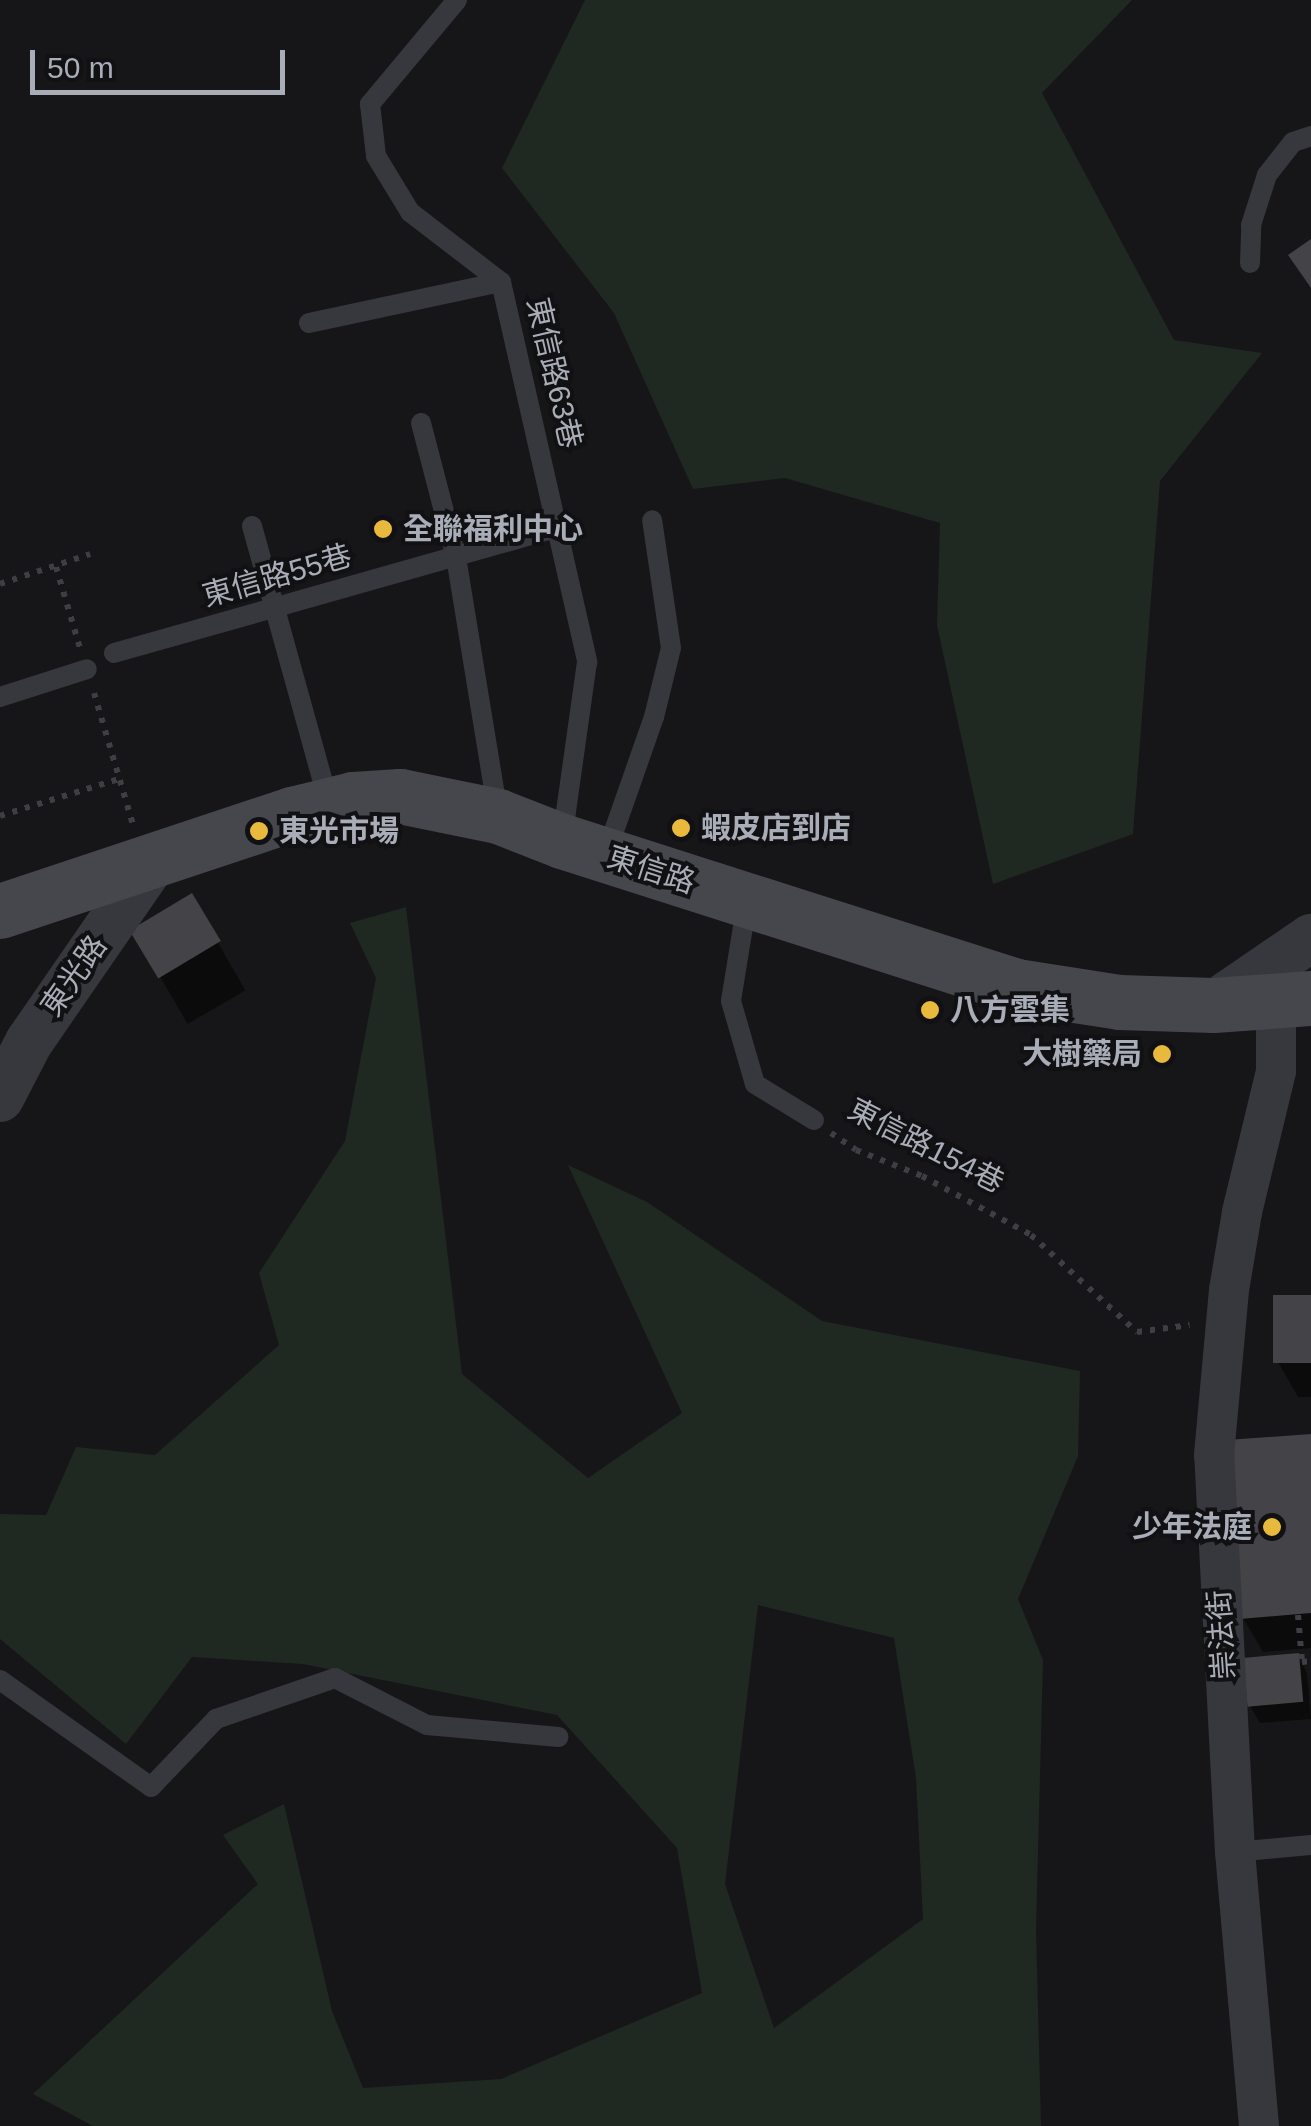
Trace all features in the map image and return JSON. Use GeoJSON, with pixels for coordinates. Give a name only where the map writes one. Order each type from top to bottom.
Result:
{"type":"FeatureCollection","features":[{"type":"Feature","properties":{"kind":"main road","name":"東信路"},"geometry":{"type":"LineString","coordinates":[[0,911],[330,805],[400,796],[498,816],[747,902],[1016,986],[1119,1002],[1213,1004],[1285,989]]}},
{"type":"Feature","properties":{"kind":"street","name":"東光路"},"geometry":{"type":"LineString","coordinates":[[0,1098],[28,1042],[156,858]]}},
{"type":"Feature","properties":{"kind":"street"},"geometry":{"type":"LineString","coordinates":[[1285,989],[1311,938]]}},
{"type":"Feature","properties":{"kind":"street","name":"崇法街"},"geometry":{"type":"LineString","coordinates":[[1259,2126],[1235,1852],[1214,1456],[1226,1320],[1242,1212],[1276,1071],[1285,989]]}},
{"type":"Feature","properties":{"kind":"lane","name":"東信路63巷"},"geometry":{"type":"LineString","coordinates":[[457,0],[370,104],[376,156],[410,212],[502,282],[587,662],[584,848]]}},
{"type":"Feature","properties":{"kind":"lane"},"geometry":{"type":"LineString","coordinates":[[1250,263],[1251,225],[1268,175],[1293,142],[1311,136]]}},
{"type":"Feature","properties":{"kind":"lane"},"geometry":{"type":"LineString","coordinates":[[309,323],[502,282]]}},
{"type":"Feature","properties":{"kind":"lane"},"geometry":{"type":"LineString","coordinates":[[420,424],[456,557],[498,816]]}},
{"type":"Feature","properties":{"kind":"lane"},"geometry":{"type":"LineString","coordinates":[[584,848],[654,716],[672,648],[652,520]]}},
{"type":"Feature","properties":{"kind":"lane"},"geometry":{"type":"LineString","coordinates":[[252,526],[330,805]]}},
{"type":"Feature","properties":{"kind":"lane","name":"東信路55巷"},"geometry":{"type":"LineString","coordinates":[[114,653],[559,527]]}},
{"type":"Feature","properties":{"kind":"lane"},"geometry":{"type":"LineString","coordinates":[[0,697],[87,669]]}},
{"type":"Feature","properties":{"kind":"lane","name":"東信路154巷"},"geometry":{"type":"LineString","coordinates":[[747,902],[731,1000],[755,1084],[814,1120]]}},
{"type":"Feature","properties":{"kind":"lane"},"geometry":{"type":"LineString","coordinates":[[0,1680],[151,1787],[216,1719],[335,1678],[427,1725],[558,1737]]}},
{"type":"Feature","properties":{"kind":"lane"},"geometry":{"type":"LineString","coordinates":[[1235,1852],[1311,1844]]}},
{"type":"Feature","properties":{"kind":"path"},"geometry":{"type":"LineString","coordinates":[[0,584],[90,554]]}},
{"type":"Feature","properties":{"kind":"path"},"geometry":{"type":"LineString","coordinates":[[56,568],[142,852],[156,858]]}},
{"type":"Feature","properties":{"kind":"path"},"geometry":{"type":"LineString","coordinates":[[0,816],[119,779]]}},
{"type":"Feature","properties":{"kind":"path","name":"東信路154巷"},"geometry":{"type":"LineString","coordinates":[[814,1120],[856,1150],[922,1176],[1031,1235],[1137,1332],[1226,1320]]}},
{"type":"Feature","properties":{"kind":"path"},"geometry":{"type":"LineString","coordinates":[[1298,1614],[1302,1662],[1311,1661]]}},
{"type":"Feature","properties":{"kind":"shaded area"},"geometry":{"type":"Polygon","coordinates":[[[585,0],[1132,0],[1042,93],[1174,340],[1262,353],[1160,481],[1133,834],[993,884],[937,625],[940,523],[785,478],[693,489],[614,313],[502,168],[585,0]]]}},
{"type":"Feature","properties":{"kind":"shaded area"},"geometry":{"type":"Polygon","coordinates":[[[406,907],[462,1374],[588,1478],[682,1413],[568,1165],[647,1202],[822,1321],[1080,1371],[1078,1456],[1018,1599],[1043,1660],[1036,1929],[1041,2126],[93,2126],[33,2094],[258,1884],[223,1835],[284,1804],[332,2011],[363,2088],[501,2079],[702,1993],[677,1848],[557,1715],[303,1664],[192,1657],[126,1744],[0,1639],[0,1514],[46,1515],[76,1447],[155,1455],[279,1345],[259,1273],[345,1141],[376,978],[350,923],[406,907]],[[758,1605],[725,1884],[774,2028],[923,1919],[916,1778],[894,1638],[758,1605]]]}},
{"type":"Feature","properties":{"kind":"building"},"geometry":{"type":"Polygon","coordinates":[[[1311,239],[1311,288],[1288,255],[1311,239]]]}},
{"type":"Feature","properties":{"kind":"building"},"geometry":{"type":"Polygon","coordinates":[[[192,893],[221,941],[158,979],[129,931],[192,893]]]}},
{"type":"Feature","properties":{"kind":"building"},"geometry":{"type":"Polygon","coordinates":[[[1273,1295],[1311,1295],[1311,1363],[1273,1363],[1273,1295]]]}},
{"type":"Feature","properties":{"kind":"building","name":"少年法庭"},"geometry":{"type":"Polygon","coordinates":[[[1311,1434],[1311,1613],[1240,1619],[1226,1440],[1311,1434]]]}},
{"type":"Feature","properties":{"kind":"building"},"geometry":{"type":"Polygon","coordinates":[[[1299,1653],[1303,1702],[1247,1707],[1243,1658],[1299,1653]]]}},
{"type":"Feature","properties":{"kind":"place","name":"全聯福利中心"},"geometry":{"type":"Point","coordinates":[383,529]}},
{"type":"Feature","properties":{"kind":"place","name":"蝦皮店到店"},"geometry":{"type":"Point","coordinates":[681,828]}},
{"type":"Feature","properties":{"kind":"place","name":"東光市場"},"geometry":{"type":"Point","coordinates":[259,831]}},
{"type":"Feature","properties":{"kind":"place","name":"八方雲集"},"geometry":{"type":"Point","coordinates":[930,1010]}},
{"type":"Feature","properties":{"kind":"place","name":"大樹藥局"},"geometry":{"type":"Point","coordinates":[1162,1054]}},
{"type":"Feature","properties":{"kind":"place","name":"少年法庭"},"geometry":{"type":"Point","coordinates":[1272,1527]}}]}
